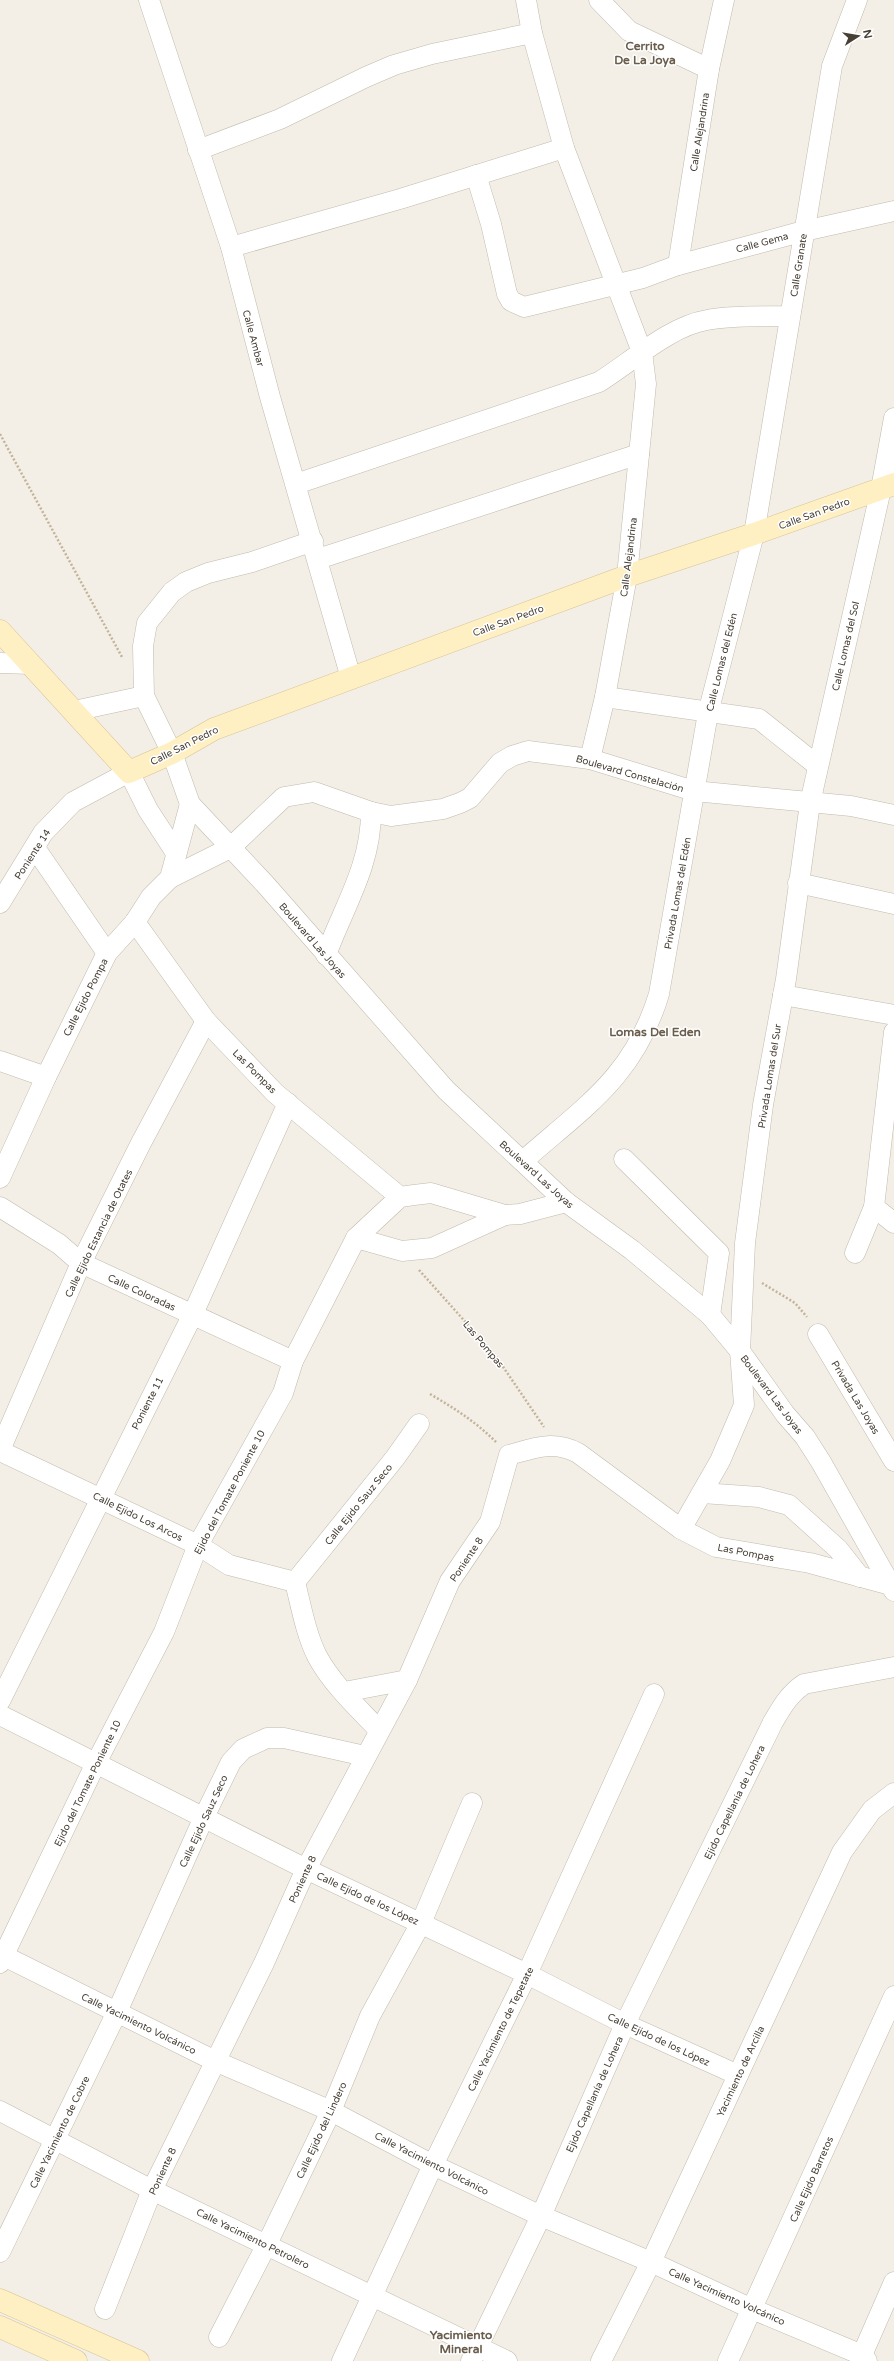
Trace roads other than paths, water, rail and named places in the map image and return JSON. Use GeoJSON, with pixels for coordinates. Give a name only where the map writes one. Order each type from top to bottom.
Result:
{"type":"FeatureCollection","features":[{"type":"Feature","properties":{"kind":"street","name":"Calle Alejandrina"},"geometry":{"type":"LineString","coordinates":[[526,0],[532,34],[564,148],[642,352],[646,384],[627,576],[605,696],[590,759]]}},
{"type":"Feature","properties":{"kind":"street"},"geometry":{"type":"LineString","coordinates":[[600,0],[629,32],[709,69]]}},
{"type":"Feature","properties":{"kind":"street","name":"Calle Alejandrina"},"geometry":{"type":"LineString","coordinates":[[678,265],[709,69],[724,0]]}},
{"type":"Feature","properties":{"kind":"street","name":"Calle Granate"},"geometry":{"type":"LineString","coordinates":[[754,534],[832,66],[857,0]]}},
{"type":"Feature","properties":{"kind":"street","name":"Calle Ambar"},"geometry":{"type":"LineString","coordinates":[[152,1],[198,150],[231,247],[270,397],[351,678]]}},
{"type":"Feature","properties":{"kind":"street"},"geometry":{"type":"LineString","coordinates":[[198,150],[280,119],[394,65],[432,54],[532,34]]}},
{"type":"Feature","properties":{"kind":"street"},"geometry":{"type":"LineString","coordinates":[[231,247],[564,148]]}},
{"type":"Feature","properties":{"kind":"street","name":"Calle Gema"},"geometry":{"type":"LineString","coordinates":[[476,175],[491,224],[507,294],[511,301],[524,307],[532,307],[615,284],[644,278],[678,265],[804,231],[894,211]]}},
{"type":"Feature","properties":{"kind":"street"},"geometry":{"type":"LineString","coordinates":[[296,484],[599,382],[642,352],[682,329],[706,320],[790,316]]}},
{"type":"Feature","properties":{"kind":"street","name":"Calle Lomas del Sol"},"geometry":{"type":"LineString","coordinates":[[810,803],[887,486],[894,418]]}},
{"type":"Feature","properties":{"kind":"street"},"geometry":{"type":"LineString","coordinates":[[170,878],[190,804],[172,753],[144,696],[143,646],[147,623],[172,592],[186,582],[208,573],[265,558],[315,550],[639,454]]}},
{"type":"Feature","properties":{"kind":"street","name":"Calle San Pedro"},"geometry":{"type":"LineString","coordinates":[[129,772],[172,753],[214,729],[627,576],[754,534],[887,486]]}},
{"type":"Feature","properties":{"kind":"street","name":"Calle Lomas del Edén"},"geometry":{"type":"LineString","coordinates":[[694,790],[708,713],[754,534]]}},
{"type":"Feature","properties":{"kind":"street"},"geometry":{"type":"LineString","coordinates":[[0,631],[129,772],[148,810],[176,853]]}},
{"type":"Feature","properties":{"kind":"street"},"geometry":{"type":"LineString","coordinates":[[0,663],[31,664]]}},
{"type":"Feature","properties":{"kind":"street"},"geometry":{"type":"LineString","coordinates":[[74,711],[144,696]]}},
{"type":"Feature","properties":{"kind":"street"},"geometry":{"type":"LineString","coordinates":[[605,696],[708,713],[739,715],[758,719],[818,766]]}},
{"type":"Feature","properties":{"kind":"street","name":"Boulevard Constelación"},"geometry":{"type":"LineString","coordinates":[[170,878],[230,848],[284,797],[314,792],[371,812],[391,816],[443,809],[470,798],[500,763],[512,756],[528,751],[590,759],[694,790],[851,806],[894,815]]}},
{"type":"Feature","properties":{"kind":"street","name":"Poniente 14"},"geometry":{"type":"LineString","coordinates":[[0,903],[43,833],[73,802],[129,772]]}},
{"type":"Feature","properties":{"kind":"street","name":"Privada Lomas del Edén"},"geometry":{"type":"LineString","coordinates":[[523,1161],[615,1080],[632,1055],[650,1022],[658,994],[694,790]]}},
{"type":"Feature","properties":{"kind":"street","name":"Privada Lomas del Sur"},"geometry":{"type":"LineString","coordinates":[[681,1529],[720,1461],[744,1405],[740,1350],[745,1243],[763,1105],[783,995],[810,803]]}},
{"type":"Feature","properties":{"kind":"street","name":"Boulevard Las Joyas"},"geometry":{"type":"LineString","coordinates":[[190,804],[265,884],[446,1090],[566,1202],[632,1250],[710,1315],[740,1350],[817,1456],[892,1588]]}},
{"type":"Feature","properties":{"kind":"street"},"geometry":{"type":"LineString","coordinates":[[326,955],[339,920],[364,866],[371,830],[371,812]]}},
{"type":"Feature","properties":{"kind":"street"},"geometry":{"type":"LineString","coordinates":[[35,848],[107,953]]}},
{"type":"Feature","properties":{"kind":"street","name":"Calle Ejido Pompa"},"geometry":{"type":"LineString","coordinates":[[0,1178],[46,1077],[107,953],[135,922],[151,897],[170,878]]}},
{"type":"Feature","properties":{"kind":"street"},"geometry":{"type":"LineString","coordinates":[[798,883],[894,904]]}},
{"type":"Feature","properties":{"kind":"street","name":"Las Pompas"},"geometry":{"type":"LineString","coordinates":[[135,922],[206,1021],[275,1093],[400,1197]]}},
{"type":"Feature","properties":{"kind":"street"},"geometry":{"type":"LineString","coordinates":[[783,995],[894,1015]]}},
{"type":"Feature","properties":{"kind":"street","name":"Calle Ejido Estancia de Otates"},"geometry":{"type":"LineString","coordinates":[[0,1450],[81,1264],[206,1021]]}},
{"type":"Feature","properties":{"kind":"street"},"geometry":{"type":"LineString","coordinates":[[855,1253],[874,1206],[894,1032]]}},
{"type":"Feature","properties":{"kind":"street"},"geometry":{"type":"LineString","coordinates":[[0,1061],[46,1077]]}},
{"type":"Feature","properties":{"kind":"street","name":"Poniente 11"},"geometry":{"type":"LineString","coordinates":[[0,1701],[192,1316],[288,1103]]}},
{"type":"Feature","properties":{"kind":"street"},"geometry":{"type":"LineString","coordinates":[[624,1159],[719,1253],[744,1274]]}},
{"type":"Feature","properties":{"kind":"street"},"geometry":{"type":"LineString","coordinates":[[400,1197],[431,1193],[505,1215],[520,1214],[566,1202]]}},
{"type":"Feature","properties":{"kind":"street","name":"Ejido del Tomate Poniente 10"},"geometry":{"type":"LineString","coordinates":[[1,1957],[95,1765],[164,1632],[198,1545],[283,1393],[294,1361],[356,1238],[400,1197]]}},
{"type":"Feature","properties":{"kind":"street"},"geometry":{"type":"LineString","coordinates":[[874,1206],[894,1223]]}},
{"type":"Feature","properties":{"kind":"street","name":"Calle Coloradas"},"geometry":{"type":"LineString","coordinates":[[0,1207],[59,1244],[81,1264],[192,1316],[294,1361]]}},
{"type":"Feature","properties":{"kind":"street"},"geometry":{"type":"LineString","coordinates":[[356,1238],[402,1251],[432,1248],[505,1215]]}},
{"type":"Feature","properties":{"kind":"street"},"geometry":{"type":"LineString","coordinates":[[710,1315],[719,1253]]}},
{"type":"Feature","properties":{"kind":"street","name":"Privada Las Joyas"},"geometry":{"type":"LineString","coordinates":[[818,1334],[894,1461]]}},
{"type":"Feature","properties":{"kind":"street","name":"Calle Ejido Sauz Seco"},"geometry":{"type":"LineString","coordinates":[[295,1582],[395,1458],[419,1424]]}},
{"type":"Feature","properties":{"kind":"street","name":"Las Pompas"},"geometry":{"type":"LineString","coordinates":[[509,1455],[537,1447],[556,1445],[567,1447],[578,1453],[681,1529],[716,1547],[810,1563],[892,1588]]}},
{"type":"Feature","properties":{"kind":"street","name":"Calle Ejido Los Arcos"},"geometry":{"type":"LineString","coordinates":[[0,1450],[198,1545],[229,1565],[295,1582]]}},
{"type":"Feature","properties":{"kind":"street","name":"Poniente 8"},"geometry":{"type":"LineString","coordinates":[[105,2309],[152,2190],[264,1963],[306,1869],[378,1730],[407,1680],[450,1581],[490,1522],[509,1455]]}},
{"type":"Feature","properties":{"kind":"street"},"geometry":{"type":"LineString","coordinates":[[702,1493],[760,1497],[789,1505],[838,1549],[860,1577]]}},
{"type":"Feature","properties":{"kind":"street"},"geometry":{"type":"LineString","coordinates":[[295,1582],[309,1636],[317,1656],[344,1692],[378,1730]]}},
{"type":"Feature","properties":{"kind":"street","name":"Ejido Capellanía de Lohera"},"geometry":{"type":"LineString","coordinates":[[475,2354],[540,2216],[625,2024],[769,1729],[786,1701],[793,1691],[804,1684],[894,1667]]}},
{"type":"Feature","properties":{"kind":"street"},"geometry":{"type":"LineString","coordinates":[[344,1692],[407,1680]]}},
{"type":"Feature","properties":{"kind":"street","name":"Calle Yacimiento de Tepetate"},"geometry":{"type":"LineString","coordinates":[[342,2361],[433,2165],[527,1974],[654,1694]]}},
{"type":"Feature","properties":{"kind":"street","name":"Calle Ejido de los López"},"geometry":{"type":"LineString","coordinates":[[0,1715],[95,1765],[204,1817],[306,1869],[527,1974],[625,2024],[738,2075]]}},
{"type":"Feature","properties":{"kind":"street","name":"Calle Ejido Sauz Seco"},"geometry":{"type":"LineString","coordinates":[[117,2012],[204,1817],[232,1762],[243,1749],[267,1738],[284,1738],[365,1756]]}},
{"type":"Feature","properties":{"kind":"street","name":"Yacimiento de Arcilla"},"geometry":{"type":"LineString","coordinates":[[601,2361],[651,2262],[842,1852],[859,1825],[872,1810],[894,1793]]}},
{"type":"Feature","properties":{"kind":"street","name":"Calle Ejido del Lindero"},"geometry":{"type":"LineString","coordinates":[[219,2337],[267,2244],[331,2111],[370,2016],[422,1923],[472,1803]]}},
{"type":"Feature","properties":{"kind":"street","name":"Calle Yacimiento Volcánico"},"geometry":{"type":"LineString","coordinates":[[1,1957],[117,2012],[215,2061],[331,2111],[433,2165],[540,2216],[651,2262],[752,2309],[865,2358]]}},
{"type":"Feature","properties":{"kind":"street","name":"Calle Ejido Barretos"},"geometry":{"type":"LineString","coordinates":[[728,2361],[894,1996]]}},
{"type":"Feature","properties":{"kind":"street","name":"Calle Yacimiento de Cobre"},"geometry":{"type":"LineString","coordinates":[[0,2252],[117,2012]]}},
{"type":"Feature","properties":{"kind":"street","name":"Calle Yacimiento Petrolero"},"geometry":{"type":"LineString","coordinates":[[0,2112],[56,2139],[152,2190],[373,2296],[475,2354],[507,2361]]}},
{"type":"Feature","properties":{"kind":"street"},"geometry":{"type":"LineString","coordinates":[[865,2358],[894,2282]]}},
{"type":"Feature","properties":{"kind":"street"},"geometry":{"type":"LineString","coordinates":[[0,2300],[138,2361]]}},
{"type":"Feature","properties":{"kind":"street"},"geometry":{"type":"LineString","coordinates":[[0,2327],[76,2361]]}},
{"type":"Feature","properties":{"kind":"district","name":"Cerrito De La Joya"},"geometry":{"type":"Point","coordinates":[645,53]}},
{"type":"Feature","properties":{"kind":"district","name":"Lomas Del Eden"},"geometry":{"type":"Point","coordinates":[655,1032]}},
{"type":"Feature","properties":{"kind":"district","name":"Yacimiento Mineral"},"geometry":{"type":"Point","coordinates":[461,2342]}}]}
